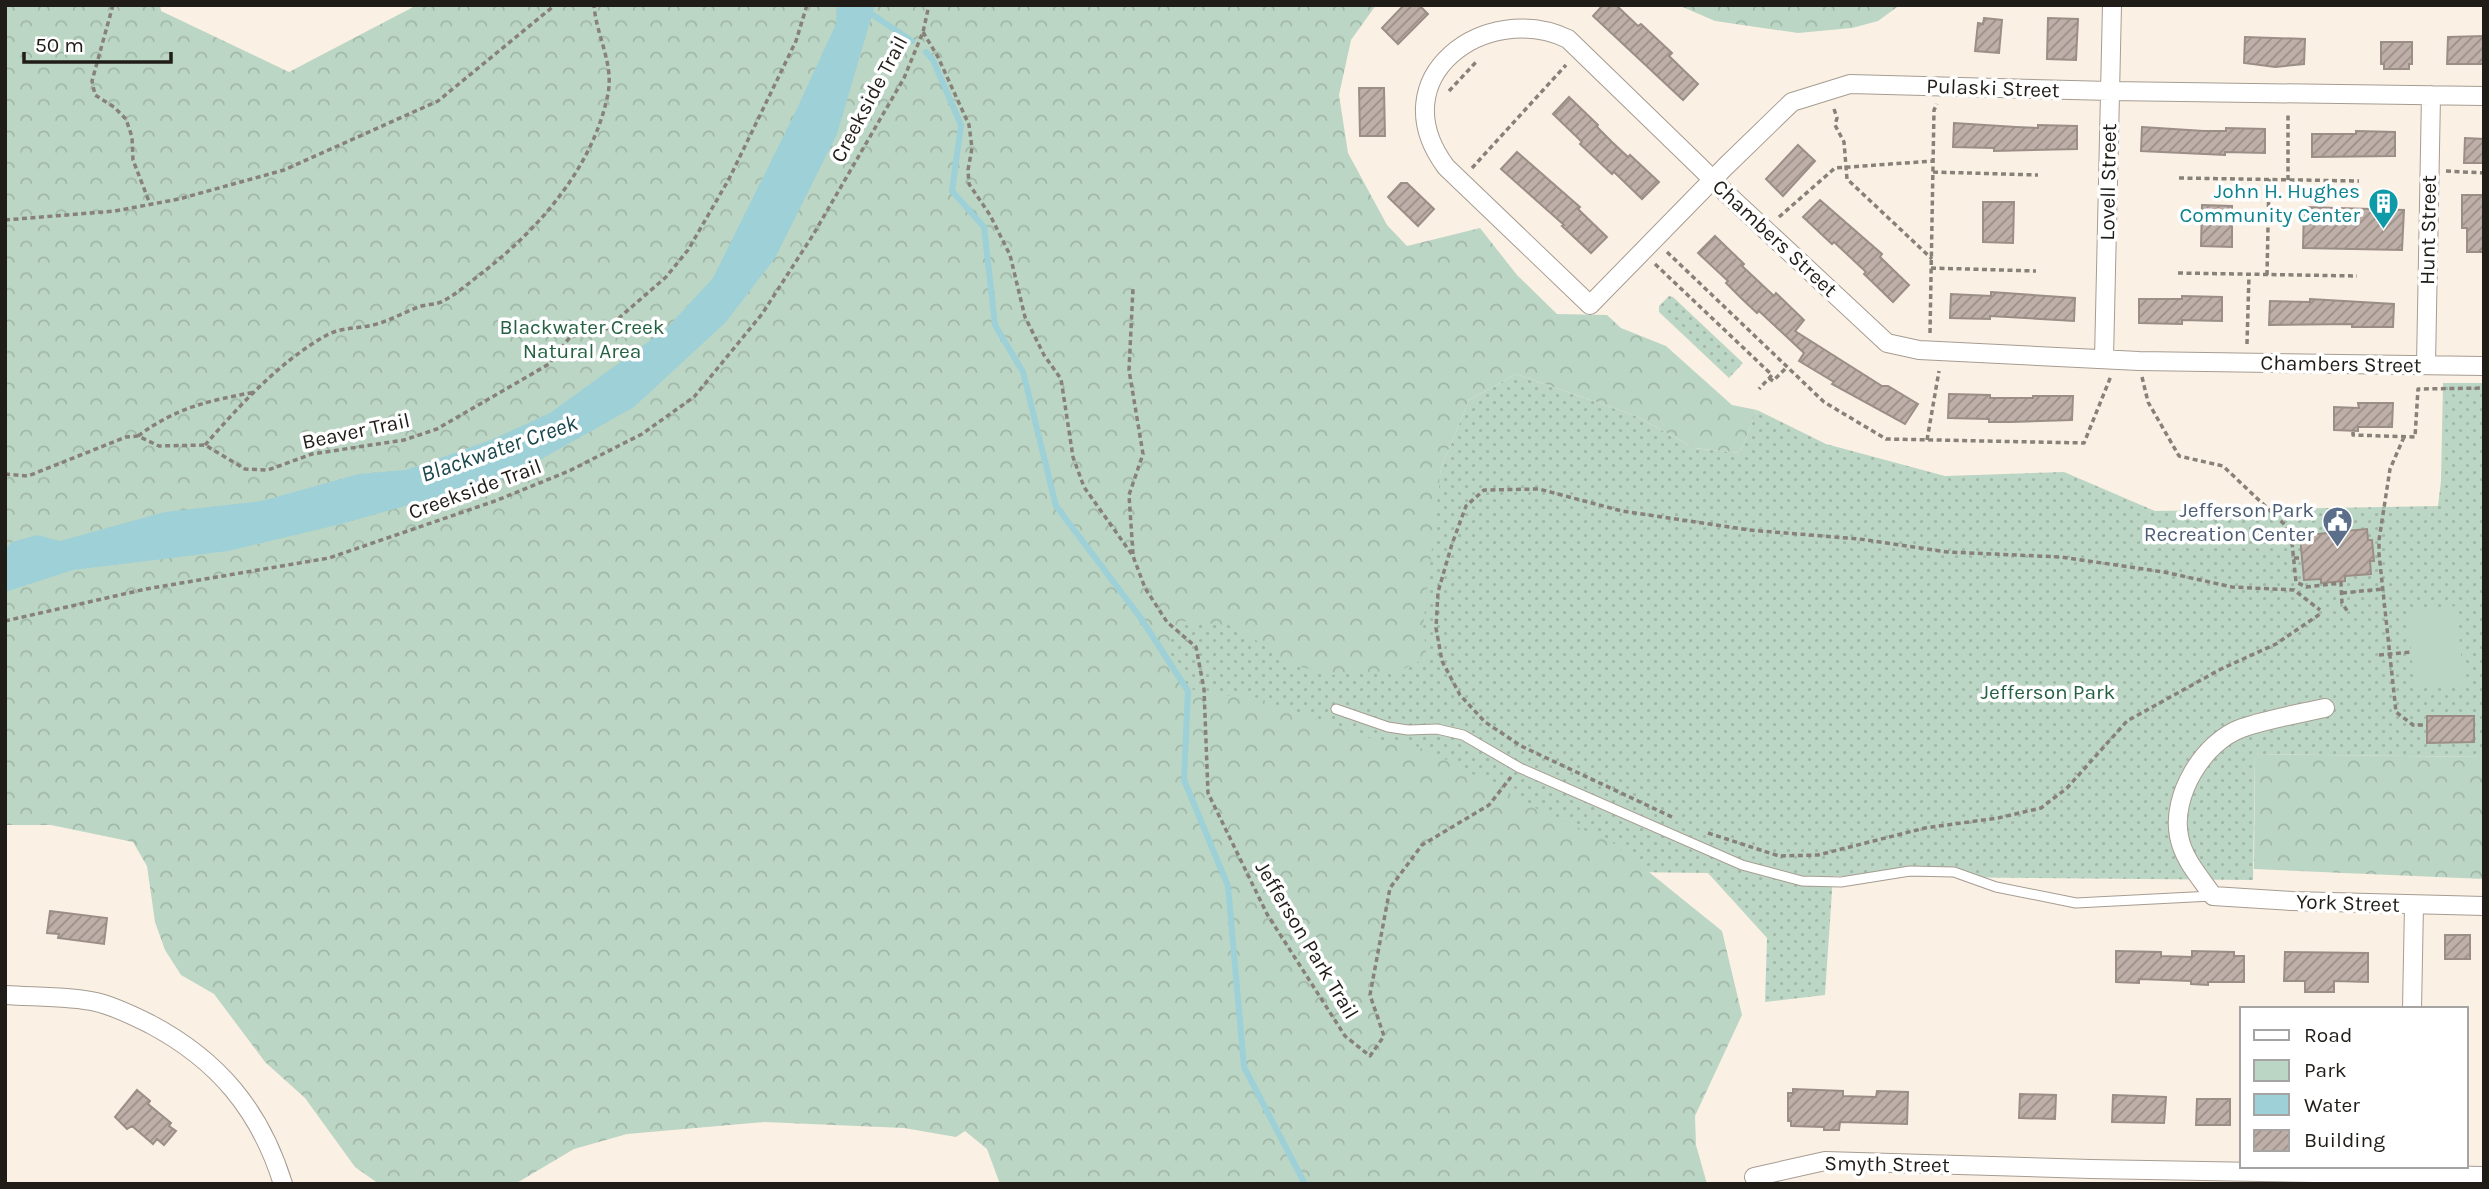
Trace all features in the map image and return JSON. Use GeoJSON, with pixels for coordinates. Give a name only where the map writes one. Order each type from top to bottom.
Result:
{"type":"FeatureCollection","features":[{"type":"Feature","properties":{"kind":"street","name":"Lovell Street"},"geometry":{"type":"LineString","coordinates":[[2108,366],[2112,5]]}},
{"type":"Feature","properties":{"kind":"street","name":"Chambers Street"},"geometry":{"type":"LineString","coordinates":[[1590,305],[1446,167],[1436,154],[1425,123],[1425,90],[1437,60],[1448,47],[1471,29],[1499,19],[1529,20],[1557,30],[1887,343],[1919,350],[2108,366],[2484,366]]}},
{"type":"Feature","properties":{"kind":"street","name":"Pulaski Street"},"geometry":{"type":"LineString","coordinates":[[1590,305],[1792,102],[1850,84],[2484,96]]}},
{"type":"Feature","properties":{"kind":"street","name":"Hunt Street"},"geometry":{"type":"LineString","coordinates":[[2426,365],[2431,95]]}},
{"type":"Feature","properties":{"kind":"street"},"geometry":{"type":"LineString","coordinates":[[2213,896],[2185,856],[2179,835],[2178,809],[2192,775],[2211,747],[2240,729],[2325,708]]}},
{"type":"Feature","properties":{"kind":"street","name":"York Street"},"geometry":{"type":"LineString","coordinates":[[2213,896],[2484,906]]}},
{"type":"Feature","properties":{"kind":"street"},"geometry":{"type":"LineString","coordinates":[[2412,1007],[2414,905]]}},
{"type":"Feature","properties":{"kind":"street"},"geometry":{"type":"LineString","coordinates":[[5,995],[96,1002],[134,1016],[170,1035],[204,1059],[234,1088],[256,1119],[274,1156],[283,1184]]}},
{"type":"Feature","properties":{"kind":"street","name":"Smyth Street"},"geometry":{"type":"LineString","coordinates":[[1754,1177],[1825,1161],[2091,1176],[2484,1176]]}},
{"type":"Feature","properties":{"kind":"lane"},"geometry":{"type":"LineString","coordinates":[[1336,709],[1388,727],[1408,730],[1437,729],[1463,735],[1520,768],[1717,855],[1742,865],[1802,881],[1841,882],[1910,871],[1954,872],[1996,887],[2076,903],[2213,896]]}},
{"type":"Feature","properties":{"kind":"path"},"geometry":{"type":"LineString","coordinates":[[113,5],[92,80],[95,95],[114,107],[126,120],[132,137],[133,160],[150,204]]}},
{"type":"Feature","properties":{"kind":"path"},"geometry":{"type":"LineString","coordinates":[[5,220],[115,211],[284,170],[438,101],[555,5]]}},
{"type":"Feature","properties":{"kind":"path"},"geometry":{"type":"LineString","coordinates":[[5,474],[29,476],[126,437],[138,436],[159,446],[205,445],[255,392],[326,335],[342,328],[371,326],[419,306],[442,302],[501,258],[554,206],[590,146],[608,93],[609,73],[594,5]]}},
{"type":"Feature","properties":{"kind":"path","name":"Beaver Trail"},"geometry":{"type":"LineString","coordinates":[[205,445],[245,469],[268,470],[312,454],[404,440],[437,429],[549,364],[570,337],[604,331],[666,277],[688,250],[729,179],[796,41],[807,5]]}},
{"type":"Feature","properties":{"kind":"path","name":"Creekside Trail"},"geometry":{"type":"LineString","coordinates":[[5,621],[146,589],[329,558],[495,502],[569,471],[642,433],[694,397],[762,314],[813,234],[904,78],[923,32],[929,5]]}},
{"type":"Feature","properties":{"kind":"path","name":"Jefferson Park Trail"},"geometry":{"type":"LineString","coordinates":[[923,32],[938,57],[969,125],[972,148],[968,170],[969,184],[990,215],[1010,255],[1025,317],[1044,355],[1061,379],[1073,457],[1084,487],[1133,556],[1144,588],[1167,622],[1196,647],[1204,689],[1208,793],[1267,914],[1345,1036],[1370,1056],[1384,1036],[1370,995],[1390,888],[1422,845],[1489,805],[1505,786]]}},
{"type":"Feature","properties":{"kind":"path"},"geometry":{"type":"LineString","coordinates":[[1441,88],[1449,91],[1482,56]]}},
{"type":"Feature","properties":{"kind":"path"},"geometry":{"type":"LineString","coordinates":[[1471,170],[1566,65]]}},
{"type":"Feature","properties":{"kind":"path"},"geometry":{"type":"LineString","coordinates":[[1930,339],[1934,110],[1938,101]]}},
{"type":"Feature","properties":{"kind":"path"},"geometry":{"type":"LineString","coordinates":[[1827,105],[1836,112],[1835,125],[1844,142],[1847,179],[1932,259]]}},
{"type":"Feature","properties":{"kind":"path"},"geometry":{"type":"LineString","coordinates":[[2288,107],[2288,180]]}},
{"type":"Feature","properties":{"kind":"path"},"geometry":{"type":"LineString","coordinates":[[1776,220],[1835,168],[1933,161]]}},
{"type":"Feature","properties":{"kind":"path"},"geometry":{"type":"LineString","coordinates":[[2440,171],[2484,173]]}},
{"type":"Feature","properties":{"kind":"path"},"geometry":{"type":"LineString","coordinates":[[1933,172],[2038,175]]}},
{"type":"Feature","properties":{"kind":"path"},"geometry":{"type":"LineString","coordinates":[[2179,177],[2359,181]]}},
{"type":"Feature","properties":{"kind":"path"},"geometry":{"type":"LineString","coordinates":[[2267,275],[2269,179]]}},
{"type":"Feature","properties":{"kind":"path"},"geometry":{"type":"LineString","coordinates":[[1667,251],[1824,402],[1886,439],[2084,443],[2108,366]]}},
{"type":"Feature","properties":{"kind":"path"},"geometry":{"type":"LineString","coordinates":[[1654,264],[1772,375],[1759,389]]}},
{"type":"Feature","properties":{"kind":"path"},"geometry":{"type":"LineString","coordinates":[[1931,268],[2036,271]]}},
{"type":"Feature","properties":{"kind":"path"},"geometry":{"type":"LineString","coordinates":[[2178,274],[2357,276]]}},
{"type":"Feature","properties":{"kind":"path"},"geometry":{"type":"LineString","coordinates":[[2247,346],[2249,274]]}},
{"type":"Feature","properties":{"kind":"path"},"geometry":{"type":"LineString","coordinates":[[1133,288],[1129,370],[1143,454],[1129,495],[1133,556]]}},
{"type":"Feature","properties":{"kind":"path"},"geometry":{"type":"LineString","coordinates":[[1769,378],[1773,381],[1787,367]]}},
{"type":"Feature","properties":{"kind":"path"},"geometry":{"type":"LineString","coordinates":[[1927,440],[1939,371]]}},
{"type":"Feature","properties":{"kind":"path"},"geometry":{"type":"LineString","coordinates":[[2141,375],[2148,402],[2179,456],[2223,466],[2291,533],[2296,582],[2306,587],[2341,583],[2342,603],[2348,612]]}},
{"type":"Feature","properties":{"kind":"path"},"geometry":{"type":"LineString","coordinates":[[2353,432],[2353,435],[2415,437],[2418,389],[2484,388]]}},
{"type":"Feature","properties":{"kind":"path"},"geometry":{"type":"LineString","coordinates":[[138,436],[159,421],[199,403],[255,392]]}},
{"type":"Feature","properties":{"kind":"path"},"geometry":{"type":"LineString","coordinates":[[2404,438],[2390,469],[2379,555],[2396,712],[2413,725],[2427,725]]}},
{"type":"Feature","properties":{"kind":"path"},"geometry":{"type":"LineString","coordinates":[[1676,819],[1521,746],[1485,722],[1460,695],[1442,661],[1436,628],[1438,592],[1466,506],[1484,490],[1539,489],[1622,511],[1749,530],[1859,539],[1947,552],[2061,557],[2164,572],[2232,587],[2294,590],[2320,612],[2276,644],[2210,674],[2127,722],[2067,788],[2041,808],[1998,818],[1925,828],[1818,855],[1779,856],[1699,829]]}},
{"type":"Feature","properties":{"kind":"path"},"geometry":{"type":"LineString","coordinates":[[2294,558],[2302,558]]}},
{"type":"Feature","properties":{"kind":"path"},"geometry":{"type":"LineString","coordinates":[[2342,593],[2383,589]]}},
{"type":"Feature","properties":{"kind":"path"},"geometry":{"type":"LineString","coordinates":[[2379,655],[2411,652]]}},
{"type":"Feature","properties":{"kind":"green space","name":"Blackwater Creek Natural Area"},"geometry":{"type":"Polygon","coordinates":[[[5,5],[160,5],[161,11],[289,72],[417,5],[837,5],[836,24],[713,278],[666,329],[550,413],[491,440],[406,470],[359,474],[262,501],[165,512],[60,541],[37,535],[5,549],[5,5]]]}},
{"type":"Feature","properties":{"kind":"green space"},"geometry":{"type":"Polygon","coordinates":[[[469,5],[1161,5],[1435,511],[1441,468],[1469,400],[1516,374],[1636,416],[1694,448],[1740,453],[1757,410],[1826,444],[1945,476],[2064,472],[2155,511],[2438,506],[2443,383],[2484,383],[2484,757],[2255,754],[2253,880],[1833,876],[1825,995],[1765,1002],[1767,938],[1708,873],[1474,870],[185,821],[5,825],[5,195],[469,5]]]}},
{"type":"Feature","properties":{"kind":"green space"},"geometry":{"type":"Polygon","coordinates":[[[875,5],[1376,5],[1351,40],[1339,95],[1348,153],[1387,225],[1407,246],[1480,228],[1517,275],[1557,314],[1607,315],[1621,328],[1666,346],[1732,405],[1757,410],[1740,453],[1694,448],[1636,416],[1516,374],[1469,400],[1441,468],[1423,627],[1427,658],[1401,670],[1334,675],[1288,664],[1237,626],[1181,621],[1167,644],[1170,671],[1191,689],[1218,696],[1249,695],[1377,741],[1407,743],[1434,753],[1533,807],[1613,843],[1722,931],[1742,1015],[1695,1116],[1696,1145],[1707,1184],[1000,1184],[987,1149],[965,1131],[956,1137],[904,1128],[764,1122],[627,1134],[574,1149],[515,1184],[379,1184],[355,1167],[305,1098],[265,1062],[214,994],[181,975],[165,950],[155,922],[147,866],[133,842],[51,825],[5,825],[5,592],[73,570],[228,551],[341,524],[511,476],[634,407],[837,134],[875,5]]]}},
{"type":"Feature","properties":{"kind":"green space"},"geometry":{"type":"Polygon","coordinates":[[[1678,5],[1900,5],[1878,21],[1852,28],[1798,33],[1715,21],[1678,5]]]}},
{"type":"Feature","properties":{"kind":"green space"},"geometry":{"type":"Polygon","coordinates":[[[1669,296],[1743,363],[1729,378],[1659,312],[1659,306],[1669,296]]]}},
{"type":"Feature","properties":{"kind":"green space"},"geometry":{"type":"Polygon","coordinates":[[[2456,606],[2464,684],[2415,689],[2407,612],[2456,606]]]}},
{"type":"Feature","properties":{"kind":"green space"},"geometry":{"type":"Polygon","coordinates":[[[2255,754],[2484,757],[2484,879],[2254,869],[2255,754]]]}},
{"type":"Feature","properties":{"kind":"water","name":"Blackwater Creek"},"geometry":{"type":"Polygon","coordinates":[[[837,5],[875,5],[837,134],[775,258],[726,322],[634,407],[511,476],[341,524],[228,551],[73,570],[5,592],[5,549],[12,542],[37,535],[60,541],[165,512],[262,501],[359,474],[406,470],[491,440],[550,413],[666,329],[713,278],[836,24],[837,5]]]}},
{"type":"Feature","properties":{"kind":"building"},"geometry":{"type":"Polygon","coordinates":[[[1404,5],[1419,5],[1428,14],[1398,44],[1382,28],[1404,5]]]}},
{"type":"Feature","properties":{"kind":"building"},"geometry":{"type":"Polygon","coordinates":[[[1603,5],[1616,5],[1672,53],[1669,56],[1698,84],[1683,100],[1593,16],[1603,5]]]}},
{"type":"Feature","properties":{"kind":"building"},"geometry":{"type":"Polygon","coordinates":[[[1984,18],[2002,20],[1999,53],[1975,51],[1978,23],[1983,24],[1984,18]]]}},
{"type":"Feature","properties":{"kind":"building"},"geometry":{"type":"Polygon","coordinates":[[[2048,18],[2078,19],[2076,60],[2047,59],[2048,18]]]}},
{"type":"Feature","properties":{"kind":"building"},"geometry":{"type":"Polygon","coordinates":[[[2484,36],[2484,64],[2447,64],[2448,37],[2484,36]]]}},
{"type":"Feature","properties":{"kind":"building"},"geometry":{"type":"Polygon","coordinates":[[[2245,37],[2305,39],[2304,64],[2275,67],[2244,63],[2245,37]]]}},
{"type":"Feature","properties":{"kind":"building"},"geometry":{"type":"Polygon","coordinates":[[[2381,42],[2412,42],[2412,64],[2409,64],[2409,69],[2384,69],[2384,64],[2381,64],[2381,42]]]}},
{"type":"Feature","properties":{"kind":"building"},"geometry":{"type":"Polygon","coordinates":[[[1359,88],[1384,88],[1385,136],[1360,136],[1359,88]]]}},
{"type":"Feature","properties":{"kind":"building"},"geometry":{"type":"Polygon","coordinates":[[[1569,97],[1612,142],[1659,182],[1642,199],[1580,144],[1582,142],[1553,114],[1569,97]]]}},
{"type":"Feature","properties":{"kind":"building"},"geometry":{"type":"Polygon","coordinates":[[[1954,123],[2038,128],[2038,125],[2077,126],[2077,149],[1994,151],[1994,148],[1953,147],[1954,123]]]}},
{"type":"Feature","properties":{"kind":"building"},"geometry":{"type":"Polygon","coordinates":[[[2142,127],[2204,131],[2226,131],[2226,128],[2265,129],[2265,153],[2225,152],[2225,155],[2141,151],[2142,127]]]}},
{"type":"Feature","properties":{"kind":"building"},"geometry":{"type":"Polygon","coordinates":[[[2356,131],[2395,132],[2395,156],[2312,157],[2312,134],[2356,134],[2356,131]]]}},
{"type":"Feature","properties":{"kind":"building"},"geometry":{"type":"Polygon","coordinates":[[[2465,138],[2484,139],[2484,163],[2464,163],[2465,138]]]}},
{"type":"Feature","properties":{"kind":"building"},"geometry":{"type":"Polygon","coordinates":[[[1798,145],[1815,161],[1783,196],[1766,179],[1798,145]]]}},
{"type":"Feature","properties":{"kind":"building"},"geometry":{"type":"Polygon","coordinates":[[[1517,152],[1580,207],[1578,209],[1607,237],[1591,253],[1501,169],[1517,152]]]}},
{"type":"Feature","properties":{"kind":"building"},"geometry":{"type":"Polygon","coordinates":[[[1401,183],[1407,183],[1434,209],[1418,226],[1388,197],[1401,183]]]}},
{"type":"Feature","properties":{"kind":"building"},"geometry":{"type":"Polygon","coordinates":[[[2462,195],[2484,195],[2484,252],[2467,252],[2467,228],[2462,228],[2462,195]]]}},
{"type":"Feature","properties":{"kind":"building"},"geometry":{"type":"Polygon","coordinates":[[[1820,200],[1882,254],[1880,257],[1909,285],[1893,302],[1864,274],[1866,272],[1803,217],[1820,200]]]}},
{"type":"Feature","properties":{"kind":"building"},"geometry":{"type":"Polygon","coordinates":[[[1983,202],[2014,202],[2013,243],[1983,242],[1983,202]]]}},
{"type":"Feature","properties":{"kind":"building"},"geometry":{"type":"Polygon","coordinates":[[[2202,205],[2232,206],[2232,247],[2201,246],[2202,205]]]}},
{"type":"Feature","properties":{"kind":"building"},"geometry":{"type":"Polygon","coordinates":[[[2304,207],[2404,210],[2402,250],[2303,248],[2304,207]]]}},
{"type":"Feature","properties":{"kind":"building"},"geometry":{"type":"Polygon","coordinates":[[[1715,236],[1744,264],[1742,266],[1804,320],[1795,331],[1882,386],[1888,386],[1918,404],[1905,424],[1832,384],[1834,382],[1799,361],[1804,353],[1741,298],[1726,283],[1728,281],[1698,253],[1715,236]]]}},
{"type":"Feature","properties":{"kind":"building"},"geometry":{"type":"Polygon","coordinates":[[[1991,292],[2075,298],[2074,321],[1990,316],[1990,319],[1950,318],[1951,294],[1991,296],[1991,292]]]}},
{"type":"Feature","properties":{"kind":"building"},"geometry":{"type":"Polygon","coordinates":[[[2182,296],[2222,297],[2222,321],[2139,323],[2139,299],[2182,299],[2182,296]]]}},
{"type":"Feature","properties":{"kind":"building"},"geometry":{"type":"Polygon","coordinates":[[[2310,299],[2394,304],[2393,327],[2352,327],[2352,324],[2269,325],[2270,301],[2310,302],[2310,299]]]}},
{"type":"Feature","properties":{"kind":"building"},"geometry":{"type":"Polygon","coordinates":[[[1949,394],[1990,395],[1990,398],[2073,396],[2072,420],[1989,422],[1989,419],[1948,418],[1949,394]]]}},
{"type":"Feature","properties":{"kind":"building"},"geometry":{"type":"Polygon","coordinates":[[[2358,403],[2393,403],[2392,427],[2358,427],[2358,431],[2334,430],[2334,407],[2359,408],[2358,403]]]}},
{"type":"Feature","properties":{"kind":"building","name":"Jefferson Park Recreation Center"},"geometry":{"type":"Polygon","coordinates":[[[2345,527],[2345,531],[2367,529],[2368,540],[2372,540],[2374,561],[2370,561],[2371,574],[2345,576],[2345,581],[2321,583],[2321,579],[2304,580],[2300,536],[2327,533],[2327,529],[2345,527]]]}},
{"type":"Feature","properties":{"kind":"building"},"geometry":{"type":"Polygon","coordinates":[[[2427,716],[2474,716],[2474,742],[2427,743],[2427,716]]]}},
{"type":"Feature","properties":{"kind":"building"},"geometry":{"type":"Polygon","coordinates":[[[50,911],[107,918],[104,944],[58,938],[59,934],[47,933],[50,911]]]}},
{"type":"Feature","properties":{"kind":"building"},"geometry":{"type":"Polygon","coordinates":[[[2445,935],[2470,935],[2470,959],[2445,959],[2445,935]]]}},
{"type":"Feature","properties":{"kind":"building"},"geometry":{"type":"Polygon","coordinates":[[[2116,951],[2161,952],[2161,956],[2192,957],[2192,951],[2234,952],[2234,956],[2244,956],[2244,982],[2208,982],[2208,985],[2191,984],[2191,981],[2139,979],[2139,983],[2116,982],[2116,951]]]}},
{"type":"Feature","properties":{"kind":"building"},"geometry":{"type":"Polygon","coordinates":[[[2285,952],[2368,953],[2368,982],[2334,981],[2334,992],[2305,992],[2305,981],[2284,981],[2285,952]]]}},
{"type":"Feature","properties":{"kind":"building"},"geometry":{"type":"Polygon","coordinates":[[[1793,1089],[1843,1091],[1843,1096],[1876,1097],[1877,1091],[1908,1092],[1907,1124],[1840,1122],[1839,1130],[1791,1126],[1791,1121],[1788,1121],[1788,1093],[1793,1093],[1793,1089]]]}},
{"type":"Feature","properties":{"kind":"building"},"geometry":{"type":"Polygon","coordinates":[[[137,1090],[176,1131],[164,1145],[157,1139],[153,1144],[132,1126],[127,1129],[115,1117],[137,1090]]]}},
{"type":"Feature","properties":{"kind":"building"},"geometry":{"type":"Polygon","coordinates":[[[2020,1094],[2056,1095],[2055,1119],[2019,1118],[2020,1094]]]}},
{"type":"Feature","properties":{"kind":"building"},"geometry":{"type":"Polygon","coordinates":[[[2113,1095],[2166,1097],[2164,1123],[2112,1122],[2113,1095]]]}},
{"type":"Feature","properties":{"kind":"building"},"geometry":{"type":"Polygon","coordinates":[[[2197,1099],[2230,1099],[2230,1125],[2196,1125],[2197,1099]]]}},
{"type":"Feature","properties":{"kind":"waterway"},"geometry":{"type":"LineString","coordinates":[[858,5],[912,41]]}},
{"type":"Feature","properties":{"kind":"waterway"},"geometry":{"type":"LineString","coordinates":[[926,52],[933,60],[961,125],[952,191],[984,227],[995,325],[1023,372],[1056,506],[1140,617],[1188,691],[1184,780],[1228,886],[1244,1067],[1305,1184]]}},
{"type":"Feature","properties":{"kind":"place","name":"John H. Hughes Community Center"},"geometry":{"type":"Point","coordinates":[2383,230]}},
{"type":"Feature","properties":{"kind":"place","name":"Jefferson Park Recreation Center"},"geometry":{"type":"Point","coordinates":[2337,549]}},
{"type":"Feature","properties":{"kind":"park label","name":"Jefferson Park"},"geometry":{"type":"Point","coordinates":[2048,692]}}]}
